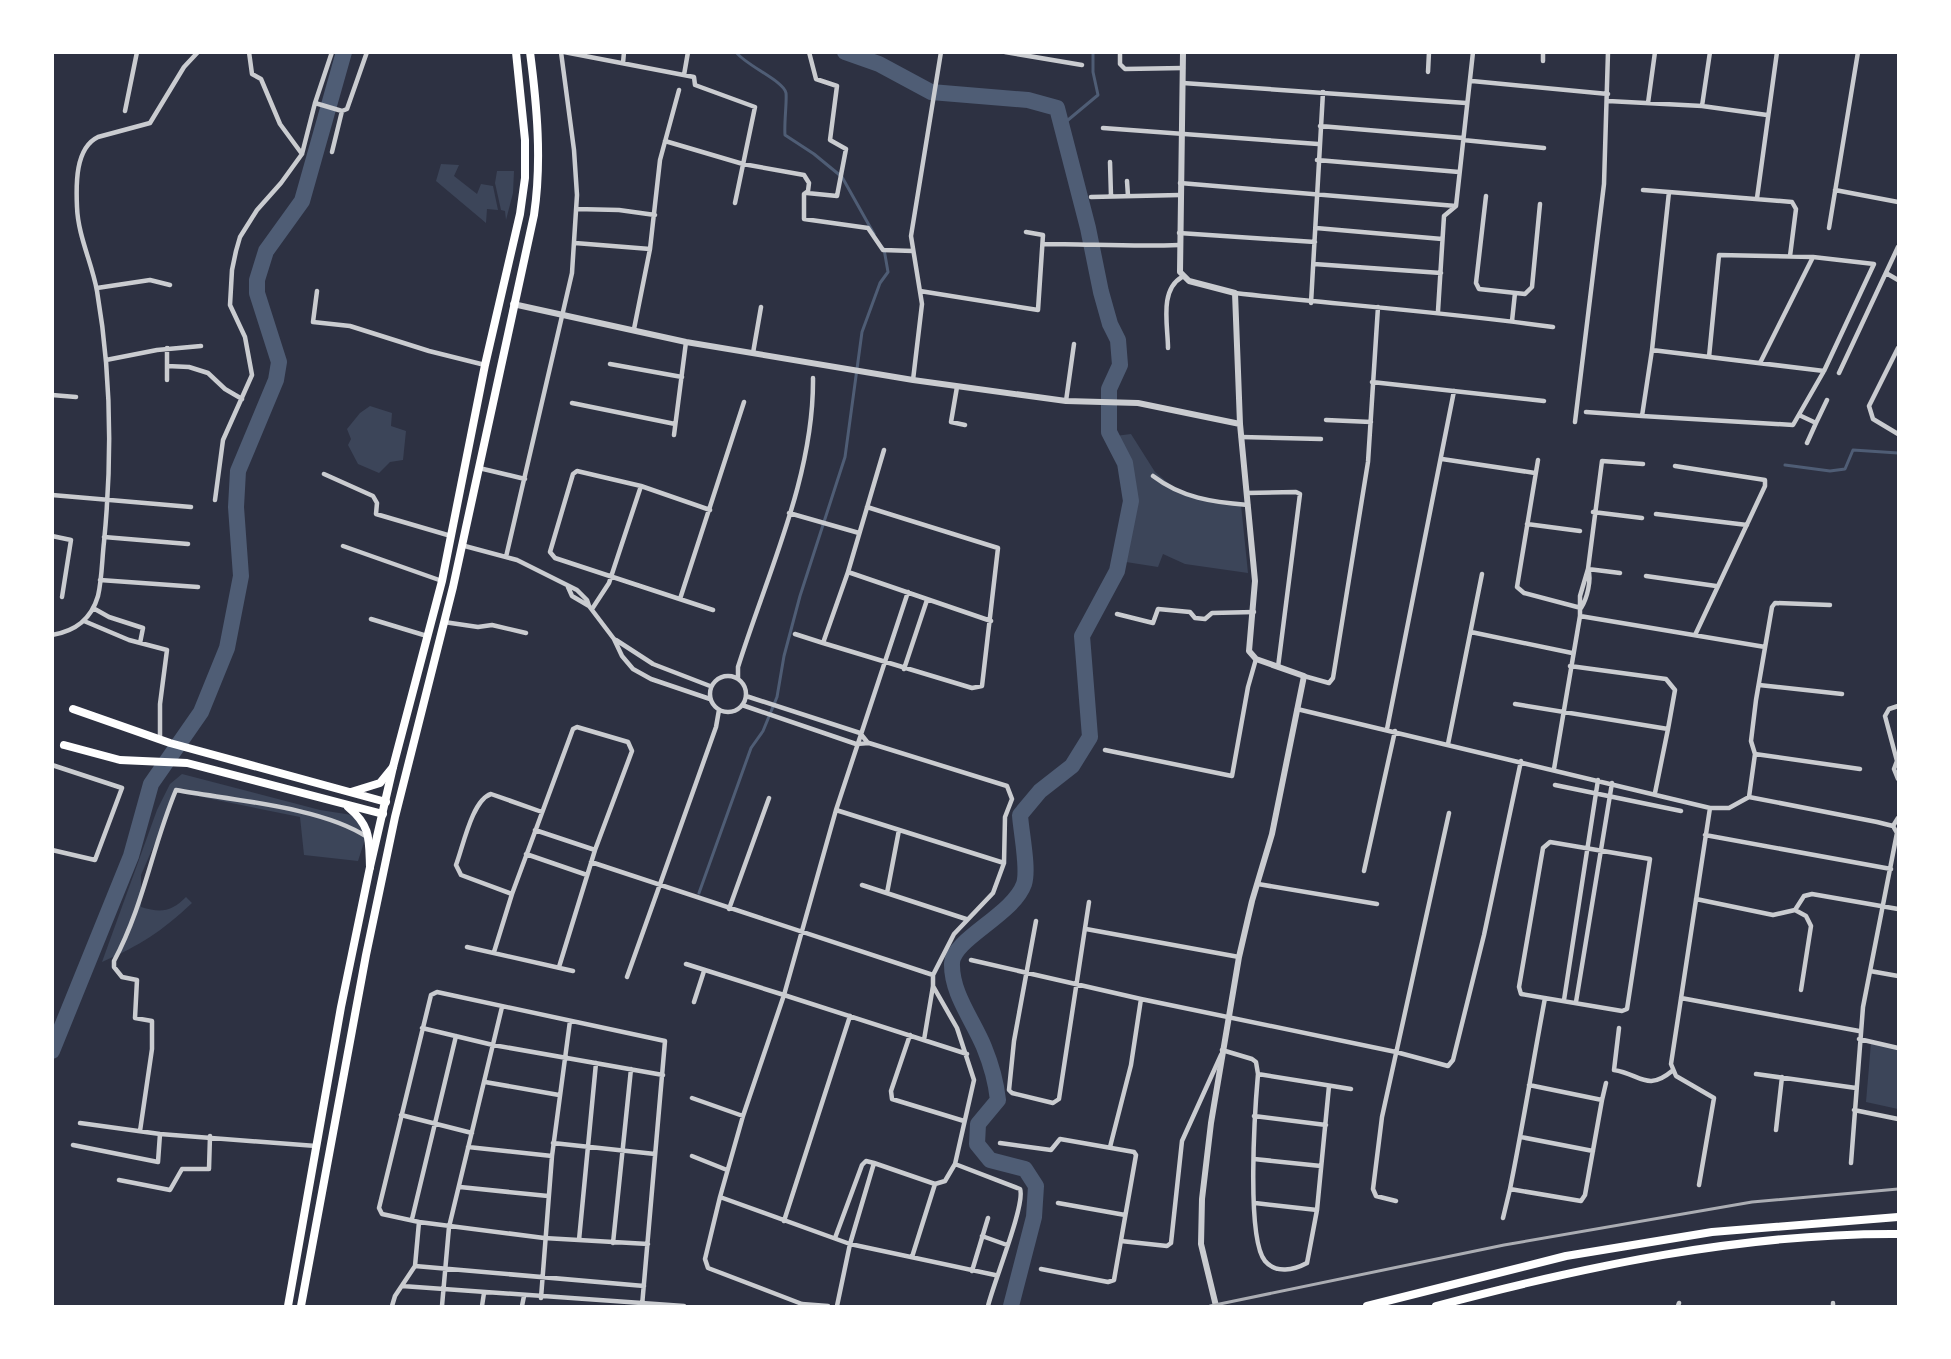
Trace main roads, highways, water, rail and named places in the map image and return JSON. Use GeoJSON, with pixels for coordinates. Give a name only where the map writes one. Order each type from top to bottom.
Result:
{"type":"FeatureCollection","features":[{"type":"Feature","properties":{"kind":"highway"},"geometry":{"type":"LineString","coordinates":[[73,710],[170,743],[386,802]]}},
{"type":"Feature","properties":{"kind":"highway"},"geometry":{"type":"LineString","coordinates":[[63,745],[120,760],[187,763],[383,814]]}},
{"type":"Feature","properties":{"kind":"highway"},"geometry":{"type":"LineString","coordinates":[[348,792],[380,783],[393,767]]}},
{"type":"Feature","properties":{"kind":"highway"},"geometry":{"type":"LineString","coordinates":[[346,804],[365,822],[369,839],[370,867]]}},
{"type":"Feature","properties":{"kind":"highway"},"geometry":{"type":"LineString","coordinates":[[1367,1306],[1566,1256],[1712,1232],[1899,1217]]}},
{"type":"Feature","properties":{"kind":"highway"},"geometry":{"type":"LineString","coordinates":[[1436,1306],[1591,1268],[1720,1247],[1899,1233]]}},
{"type":"Feature","properties":{"kind":"main road"},"geometry":{"type":"LineString","coordinates":[[288,1306],[316,1146],[370,867],[393,767],[442,581],[485,365],[524,192],[525,140],[516,52]]}},
{"type":"Feature","properties":{"kind":"main road"},"geometry":{"type":"LineString","coordinates":[[301,1306],[366,955],[395,817],[444,622],[534,215],[538,179],[538,120],[530,56],[521,57],[517,63]]}},
{"type":"Feature","properties":{"kind":"main road"},"geometry":{"type":"LineString","coordinates":[[432,619],[444,622]]}},
{"type":"Feature","properties":{"kind":"main road"},"geometry":{"type":"LineString","coordinates":[[386,802],[398,805]]}},
{"type":"Feature","properties":{"kind":"main road"},"geometry":{"type":"LineString","coordinates":[[383,814],[395,817]]}},
{"type":"Feature","properties":{"kind":"waterway"},"geometry":{"type":"LineString","coordinates":[[52,1051],[131,856],[151,784],[201,712],[227,648],[241,576],[236,507],[238,471],[276,380],[279,362],[257,293],[257,280],[266,251],[302,201],[344,52]]}},
{"type":"Feature","properties":{"kind":"waterway"},"geometry":{"type":"LineString","coordinates":[[736,52],[784,88],[786,93],[785,135],[814,154],[842,177],[874,234]]}},
{"type":"Feature","properties":{"kind":"waterway"},"geometry":{"type":"LineString","coordinates":[[845,52],[879,64],[931,92],[1028,100],[1057,108],[1088,228],[1101,292],[1110,324],[1118,340],[1120,365],[1109,389],[1109,432],[1125,463],[1131,501],[1117,571],[1082,636],[1090,737],[1072,766],[1040,791],[1020,815],[1026,869],[1024,884],[1018,895],[962,945],[952,963],[959,996],[987,1053],[998,1100],[978,1124],[977,1144],[990,1160],[1025,1169],[1036,1186],[1034,1217],[1011,1306]]}},
{"type":"Feature","properties":{"kind":"waterway"},"geometry":{"type":"LineString","coordinates":[[1062,125],[1098,95],[1093,72],[1093,52]]}},
{"type":"Feature","properties":{"kind":"waterway"},"geometry":{"type":"LineString","coordinates":[[699,893],[751,748],[763,731],[777,697],[784,656],[800,596],[845,457],[862,332],[880,283],[888,272],[884,249]]}},
{"type":"Feature","properties":{"kind":"waterway"},"geometry":{"type":"LineString","coordinates":[[1785,465],[1830,471],[1845,469],[1853,450],[1898,453]]}},
{"type":"Feature","properties":{"kind":"railway"},"geometry":{"type":"LineString","coordinates":[[1210,1306],[1504,1245],[1752,1202],[1898,1189]]}}]}
